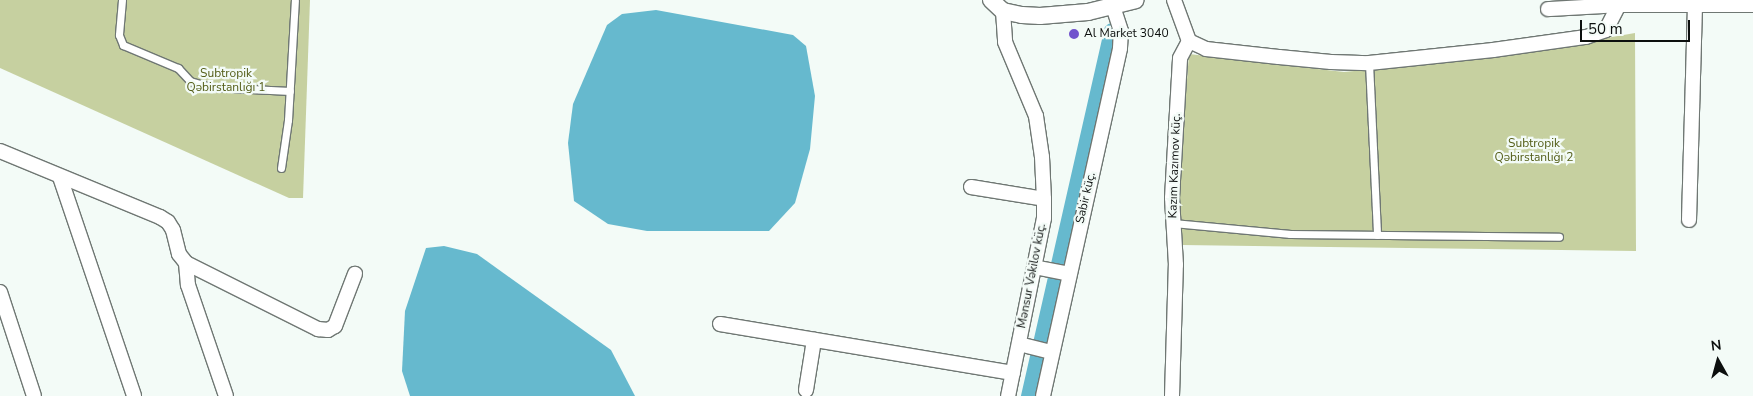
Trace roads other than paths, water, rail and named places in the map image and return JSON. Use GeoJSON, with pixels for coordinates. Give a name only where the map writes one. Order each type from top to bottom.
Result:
{"type":"FeatureCollection","features":[{"type":"Feature","properties":{"kind":"street"},"geometry":{"type":"LineString","coordinates":[[997,6],[1022,15],[1040,16],[1136,0]]}},
{"type":"Feature","properties":{"kind":"street"},"geometry":{"type":"LineString","coordinates":[[1174,0],[1189,41],[1206,48],[1279,58],[1369,63],[1493,50],[1586,37],[1606,30],[1619,5]]}},
{"type":"Feature","properties":{"kind":"street","name":"Sabir küç."},"geometry":{"type":"LineString","coordinates":[[1043,396],[1120,48],[1121,30],[1112,4]]}},
{"type":"Feature","properties":{"kind":"street"},"geometry":{"type":"LineString","coordinates":[[1689,220],[1695,4]]}},
{"type":"Feature","properties":{"kind":"street"},"geometry":{"type":"LineString","coordinates":[[1548,9],[1619,5],[1753,5]]}},
{"type":"Feature","properties":{"kind":"street","name":"Mənsur Vəkilov küç."},"geometry":{"type":"LineString","coordinates":[[997,6],[1005,42],[1036,116],[1042,157],[1044,200],[1044,218],[1008,396]]}},
{"type":"Feature","properties":{"kind":"street","name":"Kazım Kazımov küç."},"geometry":{"type":"LineString","coordinates":[[1172,396],[1176,265],[1172,198],[1180,58],[1189,41]]}},
{"type":"Feature","properties":{"kind":"street"},"geometry":{"type":"LineString","coordinates":[[0,151],[168,222],[173,230],[179,254],[186,263],[318,330],[328,330],[335,326],[354,274]]}},
{"type":"Feature","properties":{"kind":"street"},"geometry":{"type":"LineString","coordinates":[[60,177],[134,396]]}},
{"type":"Feature","properties":{"kind":"street"},"geometry":{"type":"LineString","coordinates":[[971,187],[1044,200]]}},
{"type":"Feature","properties":{"kind":"street"},"geometry":{"type":"LineString","coordinates":[[186,263],[188,285],[226,396]]}},
{"type":"Feature","properties":{"kind":"street"},"geometry":{"type":"LineString","coordinates":[[1034,267],[1069,274]]}},
{"type":"Feature","properties":{"kind":"street"},"geometry":{"type":"LineString","coordinates":[[0,292],[34,396]]}},
{"type":"Feature","properties":{"kind":"street"},"geometry":{"type":"LineString","coordinates":[[720,324],[1013,373]]}},
{"type":"Feature","properties":{"kind":"street"},"geometry":{"type":"LineString","coordinates":[[806,390],[814,340]]}},
{"type":"Feature","properties":{"kind":"street"},"geometry":{"type":"LineString","coordinates":[[1019,344],[1052,352]]}},
{"type":"Feature","properties":{"kind":"lane"},"geometry":{"type":"LineString","coordinates":[[122,0],[119,35],[123,45],[178,68],[190,81],[211,87],[290,91]]}},
{"type":"Feature","properties":{"kind":"lane"},"geometry":{"type":"LineString","coordinates":[[281,168],[290,91],[295,0]]}},
{"type":"Feature","properties":{"kind":"lane"},"geometry":{"type":"LineString","coordinates":[[1369,63],[1377,235]]}},
{"type":"Feature","properties":{"kind":"lane"},"geometry":{"type":"LineString","coordinates":[[1173,223],[1290,234],[1559,237]]}},
{"type":"Feature","properties":{"kind":"water"},"geometry":{"type":"Polygon","coordinates":[[[656,10],[793,35],[806,46],[815,96],[810,149],[795,203],[769,231],[647,231],[608,224],[574,201],[568,143],[573,104],[607,25],[622,14],[656,10]]]}},
{"type":"Feature","properties":{"kind":"water"},"geometry":{"type":"Polygon","coordinates":[[[444,246],[477,254],[611,350],[635,396],[410,396],[402,371],[405,311],[426,248],[444,246]]]}},
{"type":"Feature","properties":{"kind":"waterway"},"geometry":{"type":"LineString","coordinates":[[1028,396],[1111,30]]}},
{"type":"Feature","properties":{"kind":"place","name":"Al Market 3040"},"geometry":{"type":"Point","coordinates":[1074,34]}},
{"type":"Feature","properties":{"kind":"park label","name":"Subtropik Qəbirstanlığı 1"},"geometry":{"type":"Point","coordinates":[226,81]}},
{"type":"Feature","properties":{"kind":"park label","name":"Subtropik Qəbirstanlığı 2"},"geometry":{"type":"Point","coordinates":[1534,151]}}]}
